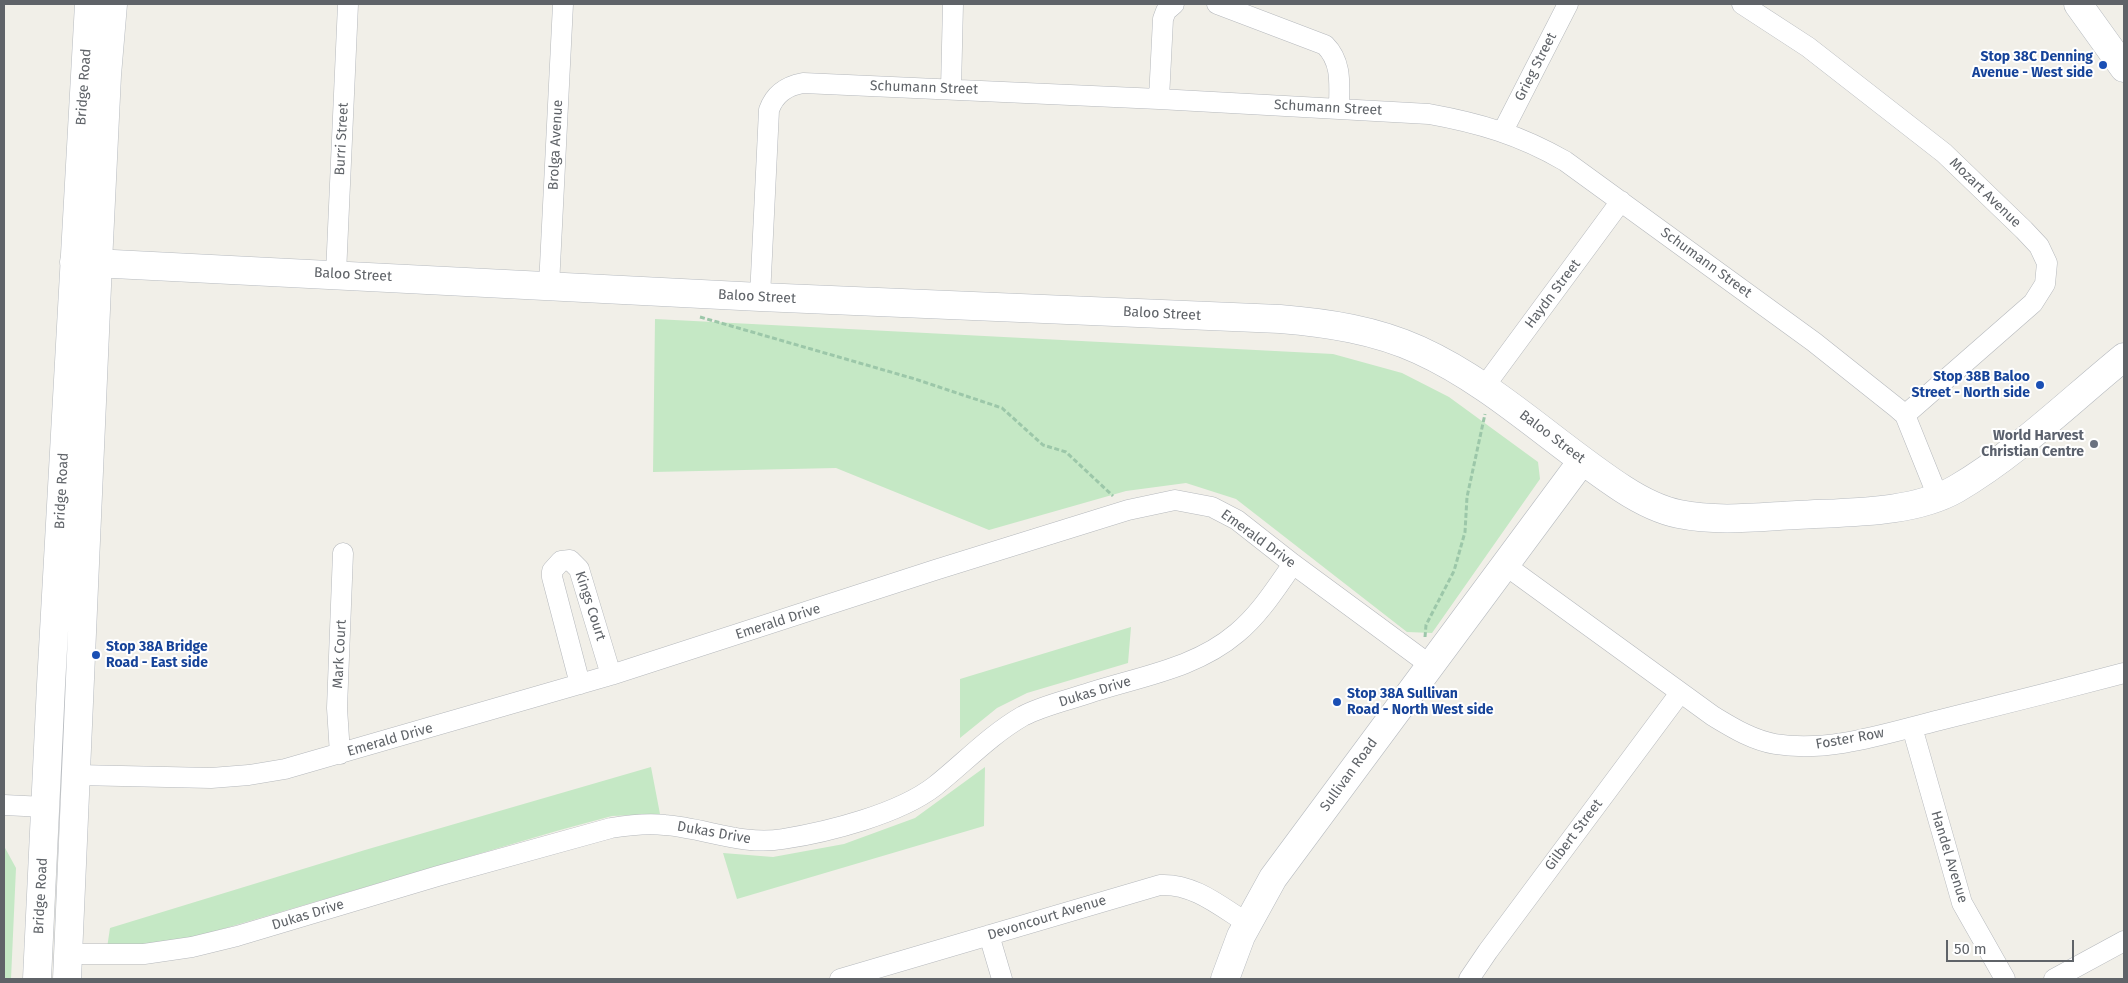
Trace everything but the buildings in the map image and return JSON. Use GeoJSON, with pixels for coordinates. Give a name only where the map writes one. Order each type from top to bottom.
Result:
{"type":"FeatureCollection","features":[{"type":"Feature","properties":{"kind":"street","name":"Bridge Road"},"geometry":{"type":"LineString","coordinates":[[68,967],[77,775],[90,4]]}},
{"type":"Feature","properties":{"kind":"street","name":"Bridge Road"},"geometry":{"type":"LineString","coordinates":[[38,966],[45,807],[86,262],[113,4]]}},
{"type":"Feature","properties":{"kind":"street","name":"Burri Street"},"geometry":{"type":"LineString","coordinates":[[336,274],[348,4]]}},
{"type":"Feature","properties":{"kind":"street","name":"Brolga Avenue"},"geometry":{"type":"LineString","coordinates":[[549,286],[563,4]]}},
{"type":"Feature","properties":{"kind":"street"},"geometry":{"type":"LineString","coordinates":[[951,89],[953,4]]}},
{"type":"Feature","properties":{"kind":"street"},"geometry":{"type":"LineString","coordinates":[[1159,99],[1163,19],[1166,11],[1174,4]]}},
{"type":"Feature","properties":{"kind":"street"},"geometry":{"type":"LineString","coordinates":[[1217,4],[1325,45],[1337,60],[1339,70],[1339,109]]}},
{"type":"Feature","properties":{"kind":"street","name":"Grieg Street"},"geometry":{"type":"LineString","coordinates":[[1503,131],[1568,4]]}},
{"type":"Feature","properties":{"kind":"street","name":"Mozart Avenue"},"geometry":{"type":"LineString","coordinates":[[1742,4],[1808,47],[1944,153],[2024,230],[2039,246],[2045,256],[2047,263],[2045,284],[2033,303],[1905,415]]}},
{"type":"Feature","properties":{"kind":"street"},"geometry":{"type":"LineString","coordinates":[[2078,4],[2124,68]]}},
{"type":"Feature","properties":{"kind":"street","name":"Schumann Street"},"geometry":{"type":"LineString","coordinates":[[760,297],[769,110],[778,95],[794,85],[804,83],[951,89],[1429,114],[1503,131],[1547,150],[1622,201],[1814,342],[1886,397],[1905,415],[1938,497]]}},
{"type":"Feature","properties":{"kind":"street","name":"Haydn Street"},"geometry":{"type":"LineString","coordinates":[[1489,390],[1622,201]]}},
{"type":"Feature","properties":{"kind":"street","name":"Baloo Street"},"geometry":{"type":"LineString","coordinates":[[86,262],[760,297],[1313,322],[1360,330],[1400,342],[1436,359],[1489,390],[1582,461],[1624,490],[1655,507],[1680,515],[1706,518],[1861,511],[1910,505],[1938,497],[1968,481],[2007,453],[2124,357]]}},
{"type":"Feature","properties":{"kind":"street","name":"Sullivan Road"},"geometry":{"type":"LineString","coordinates":[[1225,979],[1236,946],[1273,878],[1582,461]]}},
{"type":"Feature","properties":{"kind":"street","name":"Emerald Drive"},"geometry":{"type":"LineString","coordinates":[[77,775],[211,778],[236,777],[285,769],[611,675],[1128,510],[1175,500],[1212,507],[1237,520],[1293,564],[1430,664]]}},
{"type":"Feature","properties":{"kind":"street","name":"Mark Court"},"geometry":{"type":"LineString","coordinates":[[340,754],[337,708],[343,553]]}},
{"type":"Feature","properties":{"kind":"street","name":"Kings Court"},"geometry":{"type":"LineString","coordinates":[[580,684],[552,577],[554,567],[561,560],[570,560],[579,569],[611,675]]}},
{"type":"Feature","properties":{"kind":"street","name":"Dukas Drive"},"geometry":{"type":"LineString","coordinates":[[68,967],[192,947],[237,936],[438,876],[611,828],[630,825],[666,825],[747,840],[767,841],[809,834],[871,817],[899,806],[934,787],[1007,727],[1034,710],[1186,664],[1212,652],[1250,622],[1293,564]]}},
{"type":"Feature","properties":{"kind":"street","name":"Foster Row"},"geometry":{"type":"LineString","coordinates":[[1505,565],[1680,693],[1735,729],[1760,740],[1775,744],[1830,745],[1912,727],[2124,674]]}},
{"type":"Feature","properties":{"kind":"street","name":"Gilbert Street"},"geometry":{"type":"LineString","coordinates":[[1469,979],[1680,693]]}},
{"type":"Feature","properties":{"kind":"street","name":"Handel Avenue"},"geometry":{"type":"LineString","coordinates":[[1912,727],[1962,903],[2004,979]]}},
{"type":"Feature","properties":{"kind":"street"},"geometry":{"type":"LineString","coordinates":[[4,805],[45,807]]}},
{"type":"Feature","properties":{"kind":"street","name":"Devoncourt Avenue"},"geometry":{"type":"LineString","coordinates":[[840,979],[1137,891],[1166,885],[1184,887],[1198,893],[1247,923]]}},
{"type":"Feature","properties":{"kind":"street"},"geometry":{"type":"LineString","coordinates":[[989,935],[1002,979]]}},
{"type":"Feature","properties":{"kind":"street"},"geometry":{"type":"LineString","coordinates":[[2054,979],[2124,941]]}},
{"type":"Feature","properties":{"kind":"street"},"geometry":{"type":"LineString","coordinates":[[38,966],[68,967]]}},
{"type":"Feature","properties":{"kind":"path"},"geometry":{"type":"LineString","coordinates":[[694,316],[915,379],[1002,408],[1043,445],[1066,452],[1128,510]]}},
{"type":"Feature","properties":{"kind":"path"},"geometry":{"type":"LineString","coordinates":[[1430,664],[1424,636],[1426,625],[1454,571],[1465,532],[1467,497],[1489,390]]}},
{"type":"Feature","properties":{"kind":"green space"},"geometry":{"type":"Polygon","coordinates":[[[655,319],[1333,354],[1402,373],[1449,397],[1538,462],[1540,479],[1432,633],[1407,632],[1236,499],[1186,483],[1126,491],[989,530],[836,468],[653,472],[655,319]]]}},
{"type":"Feature","properties":{"kind":"green space"},"geometry":{"type":"Polygon","coordinates":[[[1131,627],[1128,663],[1027,693],[997,708],[960,738],[960,679],[1131,627]]]}},
{"type":"Feature","properties":{"kind":"green space"},"geometry":{"type":"Polygon","coordinates":[[[651,767],[660,814],[612,816],[185,940],[107,948],[110,928],[365,850],[651,767]]]}},
{"type":"Feature","properties":{"kind":"green space"},"geometry":{"type":"Polygon","coordinates":[[[985,767],[984,826],[737,899],[723,853],[773,857],[844,844],[915,818],[985,767]]]}},
{"type":"Feature","properties":{"kind":"green space"},"geometry":{"type":"Polygon","coordinates":[[[4,846],[16,868],[11,979],[4,979],[4,846]]]}},
{"type":"Feature","properties":{"kind":"place","name":"Stop 38C Denning Avenue - West side"},"geometry":{"type":"Point","coordinates":[2103,65]}},
{"type":"Feature","properties":{"kind":"place","name":"Stop 38B Baloo Street - North side"},"geometry":{"type":"Point","coordinates":[2040,385]}},
{"type":"Feature","properties":{"kind":"place","name":"World Harvest Christian Centre"},"geometry":{"type":"Point","coordinates":[2094,444]}},
{"type":"Feature","properties":{"kind":"place","name":"Stop 38A Bridge Road - East side"},"geometry":{"type":"Point","coordinates":[96,655]}},
{"type":"Feature","properties":{"kind":"place","name":"Stop 38A Sullivan Road - North West side"},"geometry":{"type":"Point","coordinates":[1337,702]}}]}
